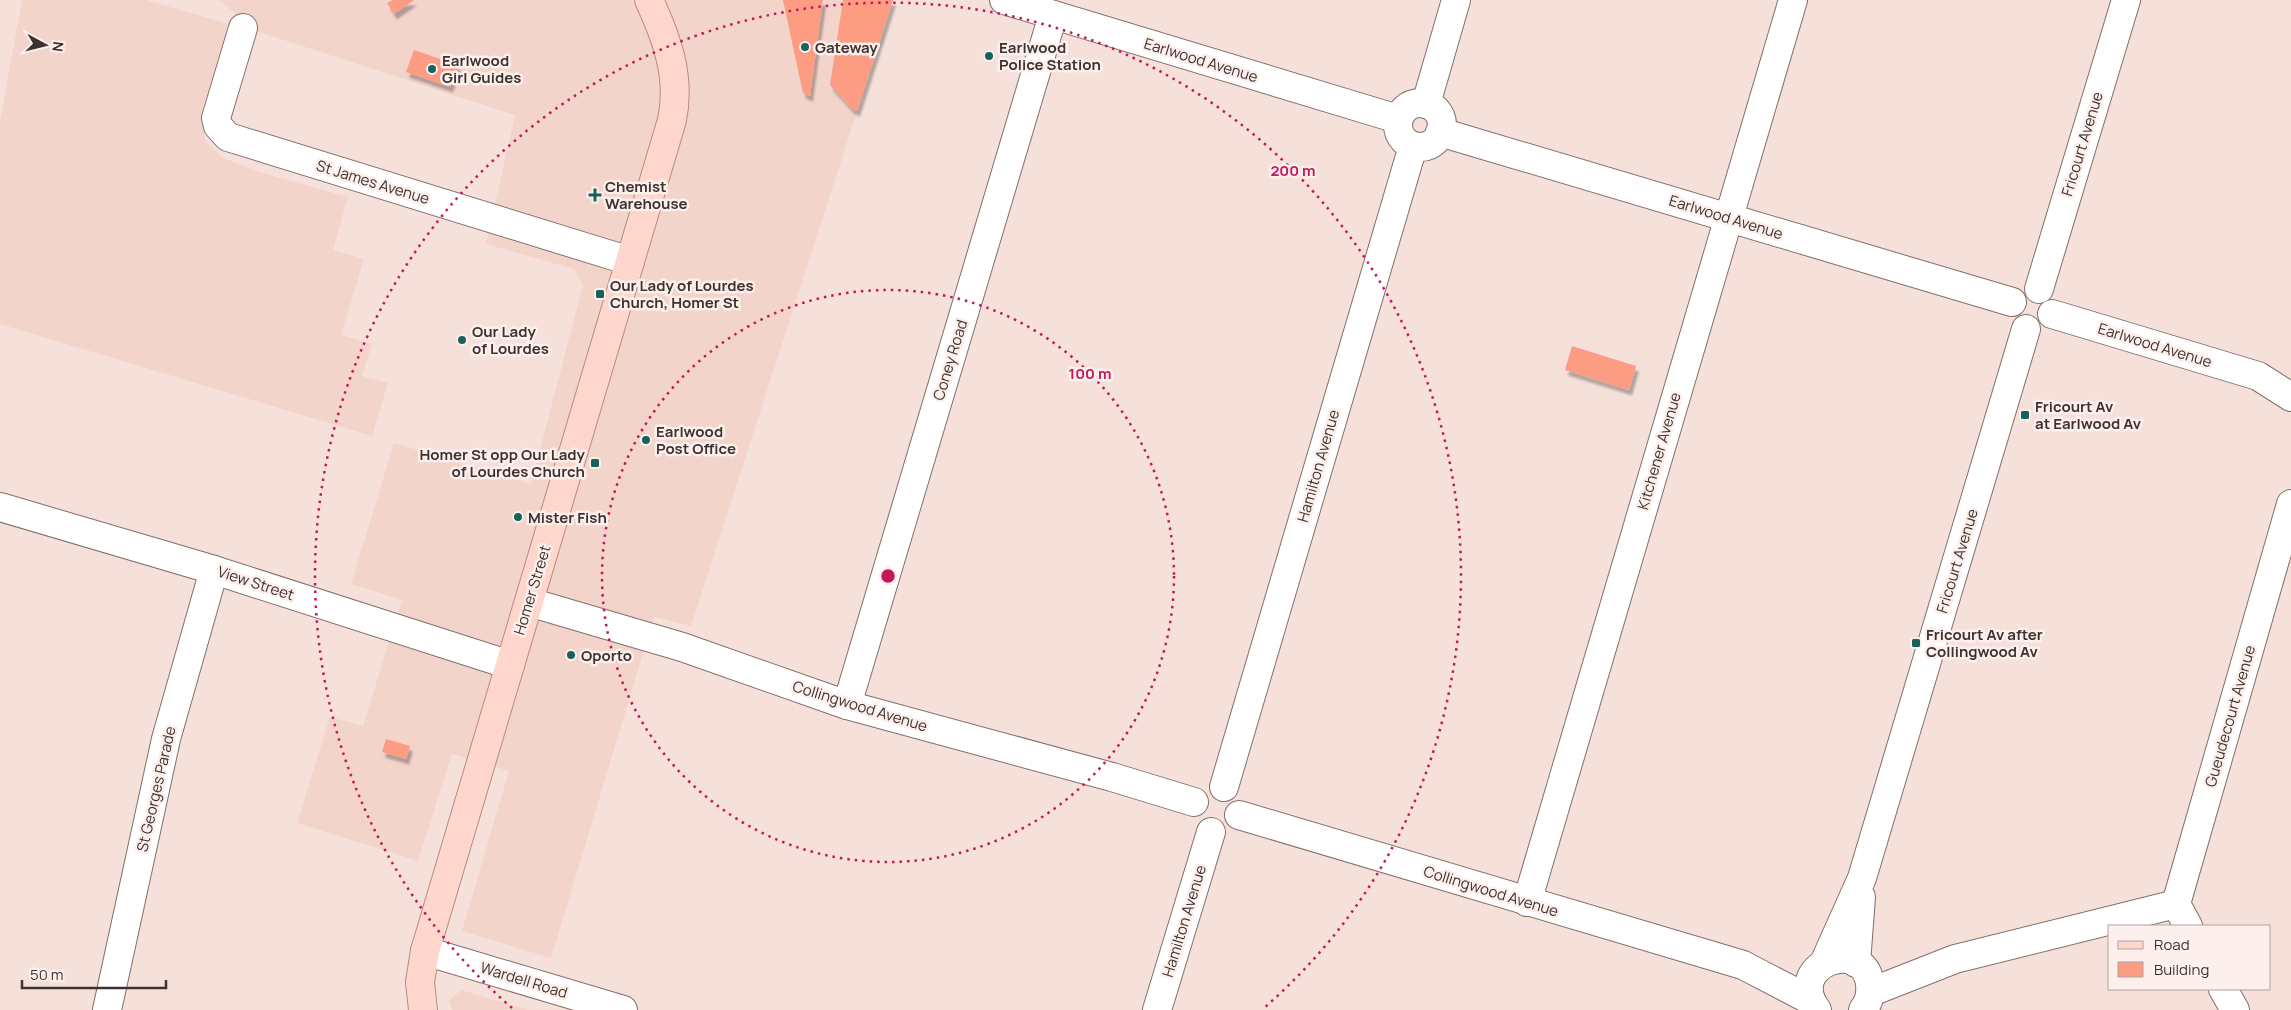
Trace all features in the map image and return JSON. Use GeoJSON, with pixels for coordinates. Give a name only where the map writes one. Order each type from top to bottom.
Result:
{"type":"FeatureCollection","features":[{"type":"Feature","properties":{"kind":"main road","name":"Homer Street"},"geometry":{"type":"LineString","coordinates":[[424,1010],[420,982],[425,950],[672,120],[675,97],[672,60],[661,26],[649,0]]}},
{"type":"Feature","properties":{"kind":"street","name":"Earlwood Avenue"},"geometry":{"type":"LineString","coordinates":[[1004,0],[1398,119]]}},
{"type":"Feature","properties":{"kind":"street"},"geometry":{"type":"LineString","coordinates":[[1426,104],[1456,0]]}},
{"type":"Feature","properties":{"kind":"street","name":"Kitchener Avenue"},"geometry":{"type":"LineString","coordinates":[[1527,902],[1793,0]]}},
{"type":"Feature","properties":{"kind":"street","name":"Fricourt Avenue"},"geometry":{"type":"LineString","coordinates":[[2038,289],[2126,0]]}},
{"type":"Feature","properties":{"kind":"street","name":"Coney Road"},"geometry":{"type":"LineString","coordinates":[[847,705],[1053,15]]}},
{"type":"Feature","properties":{"kind":"street","name":"St James Avenue"},"geometry":{"type":"LineString","coordinates":[[243,28],[216,118],[218,126],[228,137],[630,260]]}},
{"type":"Feature","properties":{"kind":"street"},"geometry":{"type":"LineString","coordinates":[[1426,104],[1432,107],[1440,118],[1440,132],[1433,143],[1426,146],[1413,146],[1402,138],[1398,119],[1406,108],[1412,105],[1426,104]]}},
{"type":"Feature","properties":{"kind":"street","name":"Earlwood Avenue"},"geometry":{"type":"LineString","coordinates":[[1440,132],[2012,302]]}},
{"type":"Feature","properties":{"kind":"street","name":"Hamilton Avenue"},"geometry":{"type":"LineString","coordinates":[[1224,787],[1413,146]]}},
{"type":"Feature","properties":{"kind":"street"},"geometry":{"type":"LineString","coordinates":[[2038,289],[2049,296],[2053,307],[2052,314],[2044,326],[2036,329],[2026,329],[2013,319],[2012,302],[2022,290],[2038,289]]}},
{"type":"Feature","properties":{"kind":"street","name":"Earlwood Avenue"},"geometry":{"type":"LineString","coordinates":[[2052,314],[2258,376],[2291,377]]}},
{"type":"Feature","properties":{"kind":"street","name":"Fricourt Avenue"},"geometry":{"type":"LineString","coordinates":[[1814,1007],[1809,989],[1810,979],[1820,966],[1862,878],[2026,329]]}},
{"type":"Feature","properties":{"kind":"street","name":"Earlwood Avenue"},"geometry":{"type":"LineString","coordinates":[[2258,376],[2291,397]]}},
{"type":"Feature","properties":{"kind":"street","name":"Gueudecourt Avenue"},"geometry":{"type":"LineString","coordinates":[[2182,915],[2291,504]]}},
{"type":"Feature","properties":{"kind":"street","name":"View Street"},"geometry":{"type":"LineString","coordinates":[[0,506],[214,570],[510,665]]}},
{"type":"Feature","properties":{"kind":"street","name":"St Georges Parade"},"geometry":{"type":"LineString","coordinates":[[107,1010],[166,739],[214,570]]}},
{"type":"Feature","properties":{"kind":"street","name":"Collingwood Avenue"},"geometry":{"type":"LineString","coordinates":[[529,602],[673,645],[847,705],[1112,777],[1194,802]]}},
{"type":"Feature","properties":{"kind":"street"},"geometry":{"type":"LineString","coordinates":[[1209,786],[1224,787],[1235,795],[1239,801],[1239,815],[1236,822],[1225,831],[1211,832],[1198,824],[1194,817],[1194,802],[1197,795],[1209,786]]}},
{"type":"Feature","properties":{"kind":"street","name":"Collingwood Avenue"},"geometry":{"type":"LineString","coordinates":[[1239,815],[1743,965],[1814,1007]]}},
{"type":"Feature","properties":{"kind":"street","name":"Hamilton Avenue"},"geometry":{"type":"LineString","coordinates":[[1157,1010],[1211,832]]}},
{"type":"Feature","properties":{"kind":"street","name":"Fricourt Avenue"},"geometry":{"type":"LineString","coordinates":[[1862,878],[1864,984]]}},
{"type":"Feature","properties":{"kind":"street"},"geometry":{"type":"LineString","coordinates":[[2130,925],[2182,915]]}},
{"type":"Feature","properties":{"kind":"street"},"geometry":{"type":"LineString","coordinates":[[1864,984],[1955,959],[2108,929]]}},
{"type":"Feature","properties":{"kind":"street","name":"Wardell Road"},"geometry":{"type":"LineString","coordinates":[[425,950],[623,1010]]}},
{"type":"Feature","properties":{"kind":"street","name":"Collingwood Avenue"},"geometry":{"type":"LineString","coordinates":[[1743,965],[1820,966],[1840,958],[1864,984]]}},
{"type":"Feature","properties":{"kind":"street"},"geometry":{"type":"LineString","coordinates":[[2224,990],[2235,1010]]}},
{"type":"Feature","properties":{"kind":"shaded area"},"geometry":{"type":"Polygon","coordinates":[[[22,0],[146,0],[228,24],[201,113],[205,141],[223,158],[259,172],[348,197],[333,250],[364,259],[341,335],[372,344],[362,376],[388,383],[372,436],[0,324],[0,122],[22,0]]]}},
{"type":"Feature","properties":{"kind":"shaded area"},"geometry":{"type":"Polygon","coordinates":[[[219,0],[893,0],[691,626],[654,617],[551,958],[462,931],[509,771],[452,754],[418,861],[297,823],[330,717],[363,726],[402,600],[351,584],[394,443],[531,484],[583,285],[574,269],[486,244],[515,115],[256,31],[219,0]]]}},
{"type":"Feature","properties":{"kind":"shaded area"},"geometry":{"type":"Polygon","coordinates":[[[461,990],[528,1010],[452,1010],[449,1001],[461,990]]]}},
{"type":"Feature","properties":{"kind":"building"},"geometry":{"type":"Polygon","coordinates":[[[393,0],[414,0],[394,14],[387,3],[393,0]]]}},
{"type":"Feature","properties":{"kind":"building","name":"Gateway"},"geometry":{"type":"Polygon","coordinates":[[[783,0],[823,0],[810,96],[803,93],[783,0]]]}},
{"type":"Feature","properties":{"kind":"building"},"geometry":{"type":"Polygon","coordinates":[[[843,0],[893,0],[857,111],[852,109],[830,85],[843,0]]]}},
{"type":"Feature","properties":{"kind":"building","name":"Earlwood Girl Guides"},"geometry":{"type":"Polygon","coordinates":[[[414,50],[458,65],[450,87],[406,72],[414,50]]]}},
{"type":"Feature","properties":{"kind":"building"},"geometry":{"type":"Polygon","coordinates":[[[1572,346],[1636,366],[1629,390],[1565,370],[1572,346]]]}},
{"type":"Feature","properties":{"kind":"building"},"geometry":{"type":"Polygon","coordinates":[[[386,739],[410,746],[406,759],[382,752],[386,739]]]}},
{"type":"Feature","properties":{"kind":"place","name":"Gateway"},"geometry":{"type":"Point","coordinates":[805,47]}},
{"type":"Feature","properties":{"kind":"place","name":"Earlwood Police Station"},"geometry":{"type":"Point","coordinates":[989,56]}},
{"type":"Feature","properties":{"kind":"place","name":"Earlwood Girl Guides"},"geometry":{"type":"Point","coordinates":[432,69]}},
{"type":"Feature","properties":{"kind":"place","name":"Chemist Warehouse"},"geometry":{"type":"Point","coordinates":[595,195]}},
{"type":"Feature","properties":{"kind":"place","name":"Our Lady of Lourdes Church, Homer St"},"geometry":{"type":"Point","coordinates":[600,294]}},
{"type":"Feature","properties":{"kind":"place","name":"Our Lady of Lourdes"},"geometry":{"type":"Point","coordinates":[462,340]}},
{"type":"Feature","properties":{"kind":"place","name":"Fricourt Av at Earlwood Av"},"geometry":{"type":"Point","coordinates":[2025,415]}},
{"type":"Feature","properties":{"kind":"place","name":"Earlwood Post Office"},"geometry":{"type":"Point","coordinates":[646,440]}},
{"type":"Feature","properties":{"kind":"place","name":"Homer St opp Our Lady of Lourdes Church"},"geometry":{"type":"Point","coordinates":[595,463]}},
{"type":"Feature","properties":{"kind":"place","name":"Mister Fish"},"geometry":{"type":"Point","coordinates":[518,517]}},
{"type":"Feature","properties":{"kind":"place","name":"Fricourt Av after Collingwood Av"},"geometry":{"type":"Point","coordinates":[1916,643]}},
{"type":"Feature","properties":{"kind":"place","name":"Oporto"},"geometry":{"type":"Point","coordinates":[571,655]}}]}
